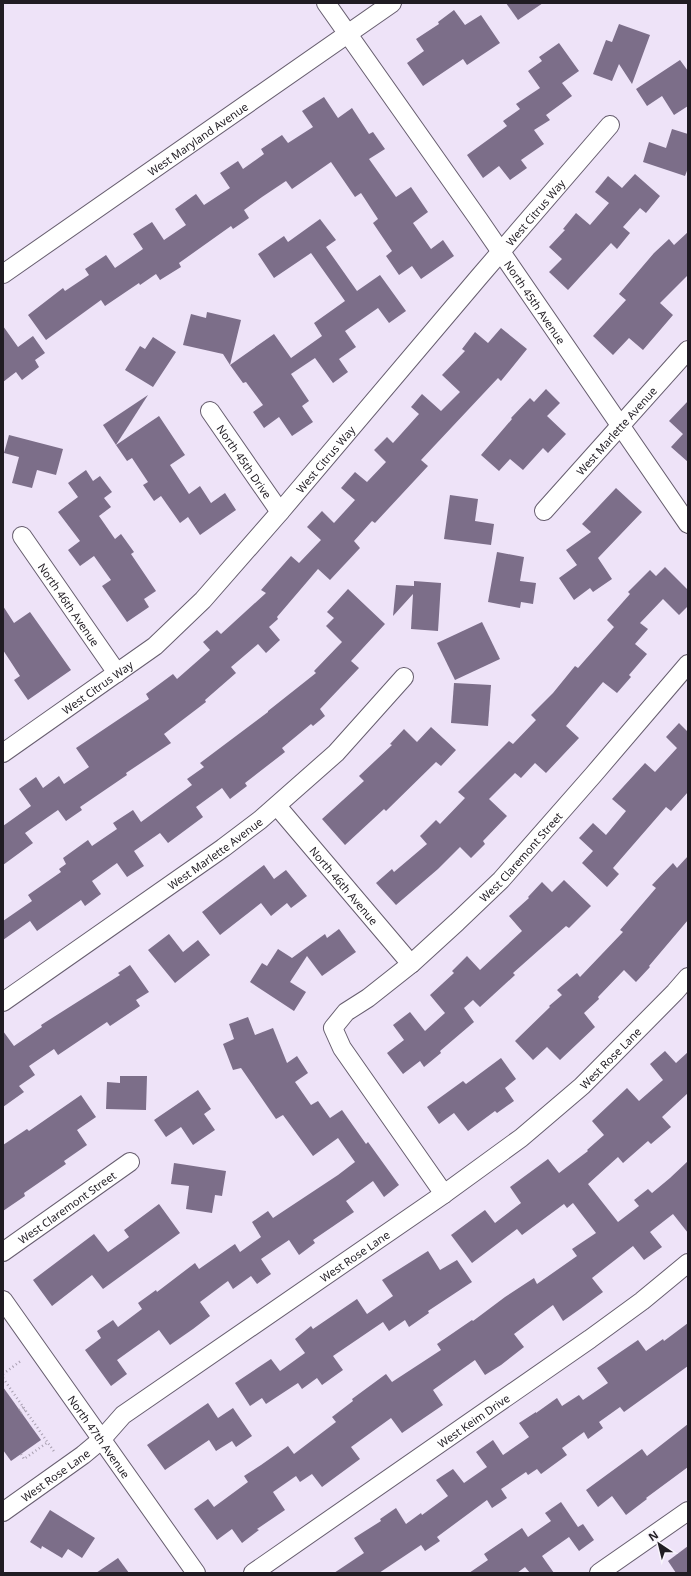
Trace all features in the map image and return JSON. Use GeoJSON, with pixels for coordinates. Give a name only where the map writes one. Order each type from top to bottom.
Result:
{"type":"FeatureCollection","features":[{"type":"Feature","properties":{"kind":"street","name":"North 45th Avenue"},"geometry":{"type":"LineString","coordinates":[[326,3],[501,252],[688,524]]}},
{"type":"Feature","properties":{"kind":"street","name":"West Maryland Avenue"},"geometry":{"type":"LineString","coordinates":[[3,274],[392,3]]}},
{"type":"Feature","properties":{"kind":"street","name":"West Citrus Way"},"geometry":{"type":"LineString","coordinates":[[3,753],[155,646],[203,600],[610,126]]}},
{"type":"Feature","properties":{"kind":"street","name":"West Marlette Avenue"},"geometry":{"type":"LineString","coordinates":[[544,511],[688,350]]}},
{"type":"Feature","properties":{"kind":"street","name":"North 45th Drive"},"geometry":{"type":"LineString","coordinates":[[210,411],[280,512]]}},
{"type":"Feature","properties":{"kind":"street","name":"North 46th Avenue"},"geometry":{"type":"LineString","coordinates":[[22,536],[117,673]]}},
{"type":"Feature","properties":{"kind":"street","name":"West Claremont Street"},"geometry":{"type":"LineString","coordinates":[[444,1194],[342,1048],[333,1028],[346,1012],[368,998],[411,964],[500,880],[594,774],[688,664]]}},
{"type":"Feature","properties":{"kind":"street","name":"West Marlette Avenue"},"geometry":{"type":"LineString","coordinates":[[3,1002],[223,848],[277,806],[336,753],[404,677]]}},
{"type":"Feature","properties":{"kind":"street","name":"North 46th Avenue"},"geometry":{"type":"LineString","coordinates":[[277,806],[411,964]]}},
{"type":"Feature","properties":{"kind":"street","name":"West Rose Lane"},"geometry":{"type":"LineString","coordinates":[[3,1512],[76,1461],[102,1440],[123,1415],[444,1194],[521,1138],[582,1086],[688,977]]}},
{"type":"Feature","properties":{"kind":"street","name":"West Claremont Street"},"geometry":{"type":"LineString","coordinates":[[3,1252],[130,1162]]}},
{"type":"Feature","properties":{"kind":"street","name":"West Keim Drive"},"geometry":{"type":"LineString","coordinates":[[254,1573],[590,1339],[642,1301],[688,1263]]}},
{"type":"Feature","properties":{"kind":"street","name":"North 47th Avenue"},"geometry":{"type":"LineString","coordinates":[[3,1300],[196,1573]]}},
{"type":"Feature","properties":{"kind":"street"},"geometry":{"type":"LineString","coordinates":[[599,1573],[688,1511]]}},
{"type":"Feature","properties":{"kind":"path"},"geometry":{"type":"LineString","coordinates":[[3,1374],[22,1360]]}},
{"type":"Feature","properties":{"kind":"path"},"geometry":{"type":"LineString","coordinates":[[3,1378],[56,1454]]}},
{"type":"Feature","properties":{"kind":"path"},"geometry":{"type":"LineString","coordinates":[[19,1410],[23,1407]]}},
{"type":"Feature","properties":{"kind":"path"},"geometry":{"type":"LineString","coordinates":[[21,1413],[25,1410]]}},
{"type":"Feature","properties":{"kind":"path"},"geometry":{"type":"LineString","coordinates":[[21,1454],[24,1459],[48,1442]]}},
{"type":"Feature","properties":{"kind":"building"},"geometry":{"type":"Polygon","coordinates":[[[506,3],[543,3],[518,20],[506,3]]]}},
{"type":"Feature","properties":{"kind":"building"},"geometry":{"type":"Polygon","coordinates":[[[454,10],[465,25],[481,15],[500,43],[467,65],[463,59],[423,86],[407,63],[424,51],[416,39],[439,24],[438,22],[454,10]]]}},
{"type":"Feature","properties":{"kind":"building"},"geometry":{"type":"Polygon","coordinates":[[[619,24],[650,35],[632,84],[619,64],[612,81],[593,74],[606,40],[612,42],[619,24]]]}},
{"type":"Feature","properties":{"kind":"building"},"geometry":{"type":"Polygon","coordinates":[[[559,43],[579,71],[562,83],[572,96],[546,115],[550,120],[534,130],[544,144],[521,160],[527,168],[510,180],[499,166],[483,178],[467,155],[507,126],[503,121],[520,109],[516,104],[540,88],[528,71],[542,61],[539,57],[559,43]]]}},
{"type":"Feature","properties":{"kind":"building"},"geometry":{"type":"Polygon","coordinates":[[[680,60],[688,71],[688,106],[674,115],[662,96],[647,106],[636,89],[680,60]]]}},
{"type":"Feature","properties":{"kind":"building"},"geometry":{"type":"Polygon","coordinates":[[[324,97],[338,118],[352,108],[369,134],[373,132],[385,149],[369,159],[396,197],[411,187],[428,212],[413,223],[431,249],[443,240],[454,256],[421,279],[412,266],[399,275],[386,256],[392,251],[373,223],[378,219],[361,193],[355,197],[331,162],[292,189],[286,181],[262,197],[244,210],[249,218],[233,229],[231,226],[179,263],[181,267],[160,280],[156,274],[140,285],[139,283],[105,306],[101,300],[46,340],[28,315],[63,288],[65,291],[89,275],[85,269],[106,255],[115,268],[143,249],[133,234],[152,222],[164,240],[186,225],[175,209],[196,194],[204,205],[230,188],[220,173],[238,161],[243,169],[264,154],[261,149],[282,135],[288,143],[313,127],[302,111],[324,97]]]}},
{"type":"Feature","properties":{"kind":"building"},"geometry":{"type":"Polygon","coordinates":[[[672,129],[688,134],[688,168],[685,176],[643,162],[649,142],[666,148],[672,129]]]}},
{"type":"Feature","properties":{"kind":"building"},"geometry":{"type":"Polygon","coordinates":[[[635,174],[660,196],[646,213],[640,208],[623,227],[630,233],[617,249],[611,243],[568,290],[549,272],[562,259],[549,247],[565,230],[563,229],[576,213],[590,225],[609,203],[595,192],[608,176],[622,188],[635,174]]]}},
{"type":"Feature","properties":{"kind":"building"},"geometry":{"type":"Polygon","coordinates":[[[320,219],[336,240],[326,247],[357,291],[380,275],[406,311],[389,323],[378,308],[345,331],[356,347],[339,359],[348,372],[333,383],[315,358],[291,374],[309,401],[302,406],[313,422],[292,436],[279,417],[264,428],[253,412],[263,405],[246,382],[243,383],[230,365],[274,334],[291,358],[322,336],[314,323],[345,301],[311,253],[274,278],[258,254],[284,236],[288,242],[320,219]]]}},
{"type":"Feature","properties":{"kind":"building"},"geometry":{"type":"Polygon","coordinates":[[[688,232],[688,275],[660,303],[673,315],[643,350],[629,338],[613,355],[593,336],[626,300],[619,294],[654,253],[669,239],[674,245],[688,232]]]}},
{"type":"Feature","properties":{"kind":"building"},"geometry":{"type":"Polygon","coordinates":[[[207,312],[241,320],[230,365],[223,354],[183,345],[191,314],[206,318],[207,312]]]}},
{"type":"Feature","properties":{"kind":"building"},"geometry":{"type":"Polygon","coordinates":[[[3,326],[18,347],[33,336],[45,353],[35,360],[39,367],[22,380],[16,372],[3,382],[3,326]]]}},
{"type":"Feature","properties":{"kind":"building"},"geometry":{"type":"Polygon","coordinates":[[[501,328],[527,349],[501,381],[498,378],[421,460],[428,466],[375,523],[372,521],[354,541],[360,548],[330,580],[318,569],[277,617],[278,619],[269,627],[280,640],[266,653],[258,644],[231,667],[236,673],[205,700],[206,702],[164,734],[171,743],[126,773],[127,775],[80,807],[82,810],[66,821],[58,810],[25,833],[33,843],[3,865],[3,826],[31,806],[19,789],[36,777],[43,788],[59,776],[64,784],[89,767],[76,748],[149,699],[146,694],[173,674],[177,679],[210,650],[203,642],[217,630],[221,634],[266,593],[261,590],[291,556],[299,563],[321,540],[307,527],[322,511],[334,523],[355,500],[341,488],[355,472],[367,482],[386,462],[374,450],[387,437],[393,443],[419,414],[411,407],[422,394],[441,411],[460,392],[442,375],[465,351],[462,349],[475,332],[488,343],[501,328]]]}},
{"type":"Feature","properties":{"kind":"building"},"geometry":{"type":"Polygon","coordinates":[[[153,337],[176,352],[153,387],[125,370],[140,346],[145,349],[153,337]]]}},
{"type":"Feature","properties":{"kind":"building"},"geometry":{"type":"Polygon","coordinates":[[[546,389],[560,403],[547,416],[566,434],[548,453],[543,448],[523,470],[510,459],[499,471],[481,455],[512,419],[511,418],[530,398],[534,402],[546,389]]]}},
{"type":"Feature","properties":{"kind":"building"},"geometry":{"type":"Polygon","coordinates":[[[148,395],[116,445],[103,425],[148,395]]]}},
{"type":"Feature","properties":{"kind":"building"},"geometry":{"type":"Polygon","coordinates":[[[688,401],[688,462],[671,447],[683,434],[669,421],[688,401]]]}},
{"type":"Feature","properties":{"kind":"building"},"geometry":{"type":"Polygon","coordinates":[[[159,416],[185,455],[170,465],[189,494],[200,486],[211,503],[225,493],[236,510],[200,535],[188,517],[180,523],[161,496],[154,501],[143,485],[148,482],[132,458],[127,461],[116,445],[159,416]]]}},
{"type":"Feature","properties":{"kind":"building"},"geometry":{"type":"Polygon","coordinates":[[[9,435],[63,449],[56,475],[37,470],[32,488],[12,483],[19,457],[4,453],[9,435]]]}},
{"type":"Feature","properties":{"kind":"building"},"geometry":{"type":"Polygon","coordinates":[[[86,470],[93,481],[100,476],[112,492],[104,498],[111,507],[99,516],[115,539],[121,534],[134,552],[131,554],[156,591],[144,599],[149,607],[127,622],[102,586],[111,580],[94,556],[80,566],[68,550],[80,541],[58,512],[78,497],[68,483],[86,470]]]}},
{"type":"Feature","properties":{"kind":"building"},"geometry":{"type":"Polygon","coordinates":[[[616,488],[642,512],[598,558],[612,579],[593,592],[590,588],[574,600],[559,578],[577,565],[566,550],[591,532],[582,524],[616,488]]]}},
{"type":"Feature","properties":{"kind":"building"},"geometry":{"type":"Polygon","coordinates":[[[450,495],[478,499],[475,521],[494,524],[491,545],[444,539],[450,495]]]}},
{"type":"Feature","properties":{"kind":"building"},"geometry":{"type":"Polygon","coordinates":[[[497,552],[524,557],[520,581],[536,583],[533,604],[521,602],[520,608],[488,602],[497,552]]]}},
{"type":"Feature","properties":{"kind":"building"},"geometry":{"type":"Polygon","coordinates":[[[665,567],[688,590],[688,606],[679,615],[663,599],[640,623],[648,629],[635,644],[647,654],[629,675],[631,677],[617,693],[603,682],[566,726],[579,738],[546,773],[535,763],[521,778],[515,773],[489,799],[507,816],[483,841],[485,844],[471,858],[460,847],[438,869],[396,905],[376,883],[392,869],[394,872],[427,844],[420,836],[436,820],[440,824],[465,798],[458,792],[509,741],[513,744],[536,720],[531,715],[553,693],[575,666],[578,668],[614,627],[607,620],[630,594],[628,592],[650,570],[656,576],[665,567]]]}},
{"type":"Feature","properties":{"kind":"building"},"geometry":{"type":"Polygon","coordinates":[[[414,581],[441,583],[438,631],[411,629],[413,594],[393,616],[396,585],[414,586],[414,581]]]}},
{"type":"Feature","properties":{"kind":"building"},"geometry":{"type":"Polygon","coordinates":[[[348,589],[385,624],[351,661],[359,668],[320,709],[325,716],[313,726],[311,724],[282,748],[285,752],[245,783],[247,786],[230,799],[222,788],[196,807],[203,817],[168,843],[160,833],[134,851],[144,866],[127,877],[117,863],[92,881],[101,894],[85,906],[81,900],[37,931],[30,921],[3,940],[3,921],[32,901],[28,895],[61,872],[59,869],[66,864],[63,858],[88,840],[92,846],[117,829],[113,823],[133,810],[141,822],[192,785],[187,779],[204,767],[200,763],[268,712],[316,673],[314,671],[342,642],[326,626],[334,618],[327,612],[348,589]]]}},
{"type":"Feature","properties":{"kind":"building"},"geometry":{"type":"Polygon","coordinates":[[[3,606],[14,623],[30,612],[71,670],[28,700],[14,680],[20,676],[3,650],[3,606]]]}},
{"type":"Feature","properties":{"kind":"building"},"geometry":{"type":"Polygon","coordinates":[[[482,622],[500,659],[455,680],[437,643],[482,622]]]}},
{"type":"Feature","properties":{"kind":"building"},"geometry":{"type":"Polygon","coordinates":[[[454,683],[491,685],[488,726],[451,723],[454,683]]]}},
{"type":"Feature","properties":{"kind":"building"},"geometry":{"type":"Polygon","coordinates":[[[679,723],[688,732],[688,792],[671,811],[666,807],[613,868],[619,874],[607,887],[582,863],[593,851],[579,838],[593,823],[606,835],[626,811],[612,799],[645,763],[655,772],[677,748],[666,737],[679,723]]]}},
{"type":"Feature","properties":{"kind":"building"},"geometry":{"type":"Polygon","coordinates":[[[431,727],[456,750],[441,766],[436,762],[386,811],[384,809],[345,845],[322,819],[364,781],[359,776],[392,745],[390,744],[404,729],[417,742],[431,727]]]}},
{"type":"Feature","properties":{"kind":"building"},"geometry":{"type":"Polygon","coordinates":[[[688,856],[688,920],[636,982],[624,970],[598,997],[599,999],[584,1013],[595,1027],[560,1060],[547,1047],[533,1060],[515,1041],[550,1007],[549,1006],[562,995],[557,990],[577,973],[580,977],[623,932],[620,930],[656,888],[652,885],[673,863],[677,868],[688,856]]]}},
{"type":"Feature","properties":{"kind":"building"},"geometry":{"type":"Polygon","coordinates":[[[264,865],[274,879],[286,870],[307,896],[291,908],[287,903],[271,916],[261,903],[220,935],[202,912],[264,865]]]}},
{"type":"Feature","properties":{"kind":"building"},"geometry":{"type":"Polygon","coordinates":[[[564,880],[591,906],[569,928],[566,926],[513,973],[515,975],[480,1007],[473,1000],[464,1008],[474,1022],[440,1051],[441,1053],[424,1067],[420,1061],[403,1074],[387,1053],[404,1040],[393,1025],[410,1012],[425,1031],[445,1013],[430,995],[454,973],[452,971],[467,956],[480,970],[522,931],[509,916],[529,898],[528,897],[542,882],[552,892],[564,880]]]}},
{"type":"Feature","properties":{"kind":"building"},"geometry":{"type":"Polygon","coordinates":[[[339,929],[356,952],[322,976],[307,956],[290,982],[306,992],[294,1011],[250,982],[262,963],[267,966],[278,949],[292,958],[325,934],[327,938],[339,929]]]}},
{"type":"Feature","properties":{"kind":"building"},"geometry":{"type":"Polygon","coordinates":[[[169,934],[183,952],[198,940],[210,955],[175,983],[148,950],[169,934]]]}},
{"type":"Feature","properties":{"kind":"building"},"geometry":{"type":"Polygon","coordinates":[[[130,965],[149,992],[136,1000],[140,1006],[110,1026],[107,1022],[58,1055],[54,1049],[29,1066],[35,1075],[19,1086],[24,1092],[3,1107],[3,1031],[14,1046],[42,1027],[41,1025],[120,975],[118,973],[130,965]]]}},
{"type":"Feature","properties":{"kind":"building"},"geometry":{"type":"Polygon","coordinates":[[[248,1017],[255,1035],[273,1028],[287,1063],[297,1056],[308,1073],[295,1082],[311,1105],[318,1101],[330,1118],[342,1110],[366,1144],[368,1142],[399,1185],[384,1197],[373,1181],[346,1201],[354,1212],[313,1240],[315,1243],[299,1255],[289,1240],[261,1259],[271,1274],[257,1284],[251,1276],[233,1289],[228,1281],[200,1302],[210,1316],[193,1329],[170,1345],[159,1330],[117,1360],[127,1374],[111,1386],[85,1350],[101,1338],[97,1331],[113,1320],[118,1327],[142,1309],[138,1303],[156,1290],[157,1292],[195,1263],[199,1269],[235,1244],[240,1252],[261,1237],[252,1222],[268,1211],[273,1218],[355,1162],[338,1138],[313,1156],[283,1115],[276,1119],[241,1068],[233,1070],[223,1044],[234,1039],[229,1024],[248,1017]]]}},
{"type":"Feature","properties":{"kind":"building"},"geometry":{"type":"Polygon","coordinates":[[[665,1051],[676,1063],[688,1052],[688,1093],[662,1117],[671,1127],[651,1144],[648,1141],[623,1163],[618,1157],[588,1184],[618,1222],[639,1206],[634,1200],[648,1189],[652,1193],[688,1161],[688,1233],[673,1214],[650,1232],[662,1247],[644,1260],[633,1246],[592,1278],[603,1292],[580,1309],[563,1321],[553,1305],[514,1334],[524,1347],[501,1365],[485,1375],[475,1360],[433,1390],[443,1405],[402,1433],[391,1418],[351,1447],[360,1459],[322,1487],[312,1474],[300,1482],[296,1476],[273,1492],[285,1510],[257,1529],[259,1530],[242,1543],[232,1529],[217,1540],[194,1509],[208,1499],[214,1507],[248,1482],[244,1476],[288,1446],[294,1454],[336,1422],[332,1417],[353,1401],[352,1399],[386,1374],[392,1382],[441,1350],[437,1344],[472,1320],[473,1321],[505,1297],[534,1278],[537,1284],[577,1256],[572,1249],[596,1233],[573,1203],[567,1208],[564,1204],[522,1235],[517,1229],[472,1263],[451,1235],[485,1210],[495,1223],[521,1203],[510,1187],[548,1159],[559,1173],[588,1151],[587,1150],[604,1135],[592,1121],[627,1088],[639,1101],[663,1080],[650,1064],[665,1051]]]}},
{"type":"Feature","properties":{"kind":"building"},"geometry":{"type":"Polygon","coordinates":[[[501,1058],[516,1079],[505,1088],[514,1101],[497,1113],[495,1111],[468,1131],[454,1113],[439,1124],[427,1107],[463,1081],[466,1084],[501,1058]]]}},
{"type":"Feature","properties":{"kind":"building"},"geometry":{"type":"Polygon","coordinates":[[[120,1076],[147,1076],[146,1110],[106,1109],[107,1082],[120,1083],[120,1076]]]}},
{"type":"Feature","properties":{"kind":"building"},"geometry":{"type":"Polygon","coordinates":[[[198,1090],[211,1109],[204,1114],[215,1130],[193,1145],[181,1127],[166,1137],[154,1120],[198,1090]]]}},
{"type":"Feature","properties":{"kind":"building"},"geometry":{"type":"Polygon","coordinates":[[[81,1095],[96,1117],[77,1130],[87,1145],[64,1161],[66,1164],[24,1193],[25,1196],[3,1211],[3,1145],[27,1129],[29,1131],[81,1095]]]}},
{"type":"Feature","properties":{"kind":"building"},"geometry":{"type":"Polygon","coordinates":[[[174,1163],[226,1171],[222,1196],[215,1195],[212,1213],[186,1209],[189,1186],[171,1184],[174,1163]]]}},
{"type":"Feature","properties":{"kind":"building"},"geometry":{"type":"Polygon","coordinates":[[[159,1204],[180,1233],[103,1289],[92,1275],[52,1306],[33,1280],[94,1234],[108,1252],[129,1237],[124,1230],[159,1204]]]}},
{"type":"Feature","properties":{"kind":"building"},"geometry":{"type":"Polygon","coordinates":[[[428,1251],[440,1270],[457,1260],[472,1282],[428,1311],[429,1313],[409,1327],[405,1320],[389,1331],[383,1322],[333,1356],[343,1370],[322,1385],[317,1378],[302,1389],[298,1383],[266,1404],[262,1398],[250,1406],[235,1383],[271,1359],[280,1371],[305,1353],[295,1339],[311,1326],[313,1329],[357,1299],[367,1314],[393,1296],[382,1280],[428,1251]]]}},
{"type":"Feature","properties":{"kind":"building"},"geometry":{"type":"Polygon","coordinates":[[[688,1323],[688,1366],[624,1412],[620,1407],[599,1422],[603,1428],[588,1439],[584,1432],[562,1448],[567,1455],[541,1474],[537,1469],[528,1475],[526,1472],[501,1489],[507,1498],[492,1508],[487,1500],[437,1537],[440,1541],[425,1551],[421,1545],[379,1573],[334,1573],[364,1553],[354,1538],[381,1521],[380,1519],[396,1508],[406,1524],[421,1513],[422,1515],[448,1496],[436,1480],[453,1469],[464,1483],[487,1467],[476,1452],[493,1440],[503,1455],[529,1437],[519,1423],[557,1398],[562,1406],[579,1395],[583,1400],[608,1383],[597,1368],[638,1340],[646,1351],[663,1339],[664,1341],[688,1323]]]}},
{"type":"Feature","properties":{"kind":"building"},"geometry":{"type":"Polygon","coordinates":[[[3,1387],[41,1440],[11,1461],[3,1450],[3,1387]]]}},
{"type":"Feature","properties":{"kind":"building"},"geometry":{"type":"Polygon","coordinates":[[[208,1403],[218,1418],[233,1408],[252,1436],[236,1447],[232,1441],[216,1451],[209,1440],[165,1470],[147,1445],[208,1403]]]}},
{"type":"Feature","properties":{"kind":"building"},"geometry":{"type":"Polygon","coordinates":[[[688,1424],[688,1467],[626,1515],[612,1496],[598,1507],[586,1490],[642,1449],[647,1456],[688,1424]]]}},
{"type":"Feature","properties":{"kind":"building"},"geometry":{"type":"Polygon","coordinates":[[[561,1502],[578,1527],[583,1524],[594,1540],[579,1551],[569,1537],[542,1556],[554,1573],[530,1573],[525,1567],[517,1573],[469,1573],[488,1560],[484,1554],[522,1528],[528,1537],[551,1521],[545,1513],[561,1502]]]}},
{"type":"Feature","properties":{"kind":"building"},"geometry":{"type":"Polygon","coordinates":[[[50,1510],[95,1538],[82,1558],[68,1549],[62,1558],[42,1546],[41,1549],[30,1542],[50,1510]]]}},
{"type":"Feature","properties":{"kind":"building"},"geometry":{"type":"Polygon","coordinates":[[[688,1546],[688,1573],[676,1573],[668,1561],[688,1546]]]}},
{"type":"Feature","properties":{"kind":"building"},"geometry":{"type":"Polygon","coordinates":[[[118,1558],[129,1573],[96,1573],[118,1558]]]}}]}
